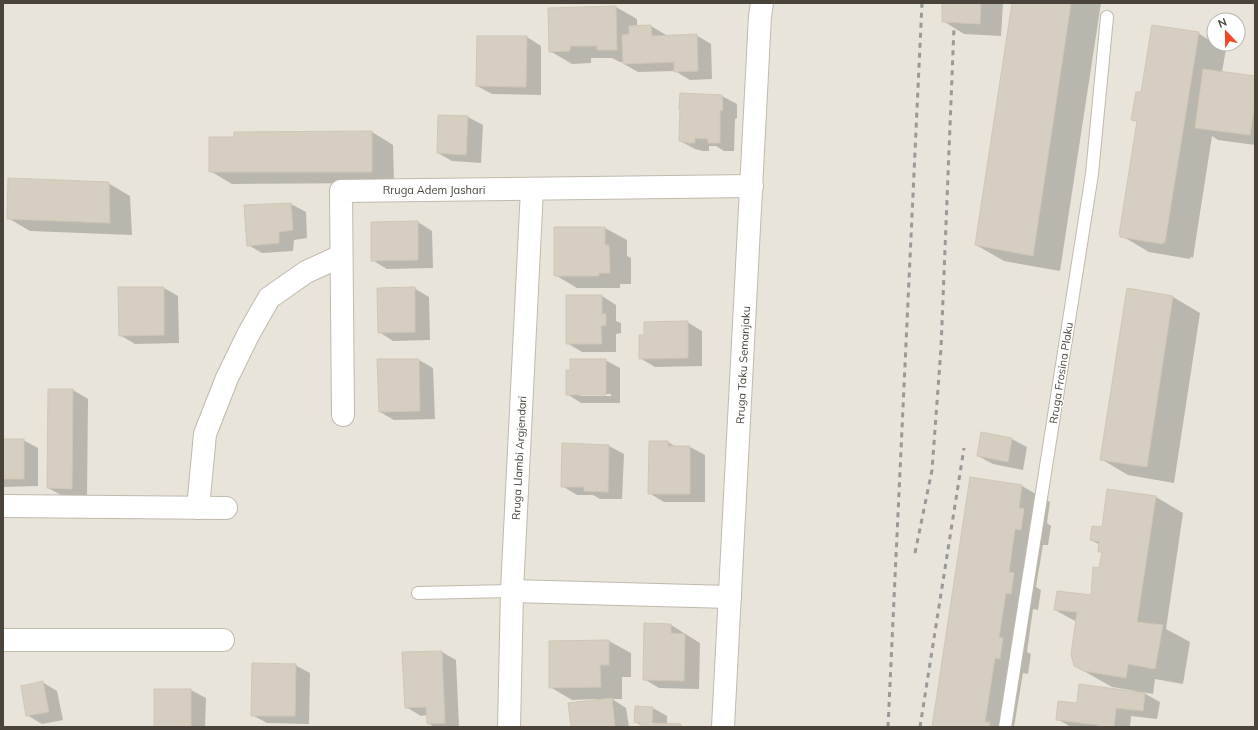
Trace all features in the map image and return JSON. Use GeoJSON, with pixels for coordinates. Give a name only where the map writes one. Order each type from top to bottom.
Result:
{"type":"FeatureCollection","features":[{"type":"Feature","properties":{"kind":"street","name":"Rruga Taku Semanjaku"},"geometry":{"type":"LineString","coordinates":[[723,727],[760,16],[762,3]]}},
{"type":"Feature","properties":{"kind":"street","name":"Rruga Adem Jashari"},"geometry":{"type":"LineString","coordinates":[[343,415],[341,191],[752,186]]}},
{"type":"Feature","properties":{"kind":"street","name":"Rruga Llambi Argjendari"},"geometry":{"type":"LineString","coordinates":[[509,727],[512,591],[532,189]]}},
{"type":"Feature","properties":{"kind":"street"},"geometry":{"type":"LineString","coordinates":[[198,508],[205,434],[227,378],[269,298],[306,272],[341,256]]}},
{"type":"Feature","properties":{"kind":"street"},"geometry":{"type":"LineString","coordinates":[[3,506],[226,508]]}},
{"type":"Feature","properties":{"kind":"street"},"geometry":{"type":"LineString","coordinates":[[512,591],[730,597]]}},
{"type":"Feature","properties":{"kind":"street"},"geometry":{"type":"LineString","coordinates":[[3,640],[223,640]]}},
{"type":"Feature","properties":{"kind":"lane","name":"Rruga Frosina Plaku"},"geometry":{"type":"LineString","coordinates":[[1005,727],[1092,174],[1107,18]]}},
{"type":"Feature","properties":{"kind":"lane"},"geometry":{"type":"LineString","coordinates":[[418,592],[512,591]]}},
{"type":"Feature","properties":{"kind":"shaded area"},"geometry":{"type":"Polygon","coordinates":[[[3,3],[1255,3],[1255,727],[3,727],[3,3]]]}},
{"type":"Feature","properties":{"kind":"building"},"geometry":{"type":"Polygon","coordinates":[[[942,3],[981,3],[980,24],[942,22],[942,3]]]}},
{"type":"Feature","properties":{"kind":"building"},"geometry":{"type":"Polygon","coordinates":[[[1012,3],[1071,3],[1033,256],[975,245],[1012,3]]]}},
{"type":"Feature","properties":{"kind":"building"},"geometry":{"type":"Polygon","coordinates":[[[616,6],[617,50],[597,50],[597,46],[570,46],[570,51],[549,52],[548,8],[616,6]]]}},
{"type":"Feature","properties":{"kind":"building"},"geometry":{"type":"Polygon","coordinates":[[[651,25],[652,36],[697,34],[698,71],[674,72],[674,62],[623,64],[622,35],[629,34],[629,26],[651,25]]]}},
{"type":"Feature","properties":{"kind":"building"},"geometry":{"type":"Polygon","coordinates":[[[1152,25],[1199,32],[1165,242],[1163,242],[1163,244],[1120,237],[1121,235],[1119,235],[1137,121],[1131,120],[1136,92],[1141,92],[1152,25]]]}},
{"type":"Feature","properties":{"kind":"building"},"geometry":{"type":"Polygon","coordinates":[[[477,36],[527,36],[526,87],[476,86],[477,36]]]}},
{"type":"Feature","properties":{"kind":"building"},"geometry":{"type":"Polygon","coordinates":[[[1203,69],[1255,76],[1255,102],[1250,135],[1195,128],[1203,69]]]}},
{"type":"Feature","properties":{"kind":"building"},"geometry":{"type":"Polygon","coordinates":[[[680,93],[722,95],[723,110],[720,111],[720,143],[708,143],[708,139],[695,138],[695,143],[679,141],[680,93]]]}},
{"type":"Feature","properties":{"kind":"building"},"geometry":{"type":"Polygon","coordinates":[[[438,115],[468,116],[466,155],[437,153],[438,115]]]}},
{"type":"Feature","properties":{"kind":"building"},"geometry":{"type":"Polygon","coordinates":[[[372,131],[372,172],[209,172],[209,137],[234,137],[234,132],[372,131]]]}},
{"type":"Feature","properties":{"kind":"building"},"geometry":{"type":"Polygon","coordinates":[[[8,178],[109,182],[110,223],[7,219],[8,178]]]}},
{"type":"Feature","properties":{"kind":"building"},"geometry":{"type":"Polygon","coordinates":[[[291,203],[293,230],[279,232],[279,243],[247,246],[244,205],[291,203]]]}},
{"type":"Feature","properties":{"kind":"building"},"geometry":{"type":"Polygon","coordinates":[[[418,221],[418,260],[371,261],[371,222],[418,221]]]}},
{"type":"Feature","properties":{"kind":"building"},"geometry":{"type":"Polygon","coordinates":[[[554,227],[605,227],[605,245],[609,245],[610,273],[599,273],[599,276],[554,276],[554,227]]]}},
{"type":"Feature","properties":{"kind":"building"},"geometry":{"type":"Polygon","coordinates":[[[118,287],[164,287],[164,335],[119,336],[118,287]]]}},
{"type":"Feature","properties":{"kind":"building"},"geometry":{"type":"Polygon","coordinates":[[[415,287],[415,332],[378,333],[377,288],[415,287]]]}},
{"type":"Feature","properties":{"kind":"building"},"geometry":{"type":"Polygon","coordinates":[[[1127,288],[1173,296],[1147,467],[1100,460],[1127,288]]]}},
{"type":"Feature","properties":{"kind":"building"},"geometry":{"type":"Polygon","coordinates":[[[566,295],[602,295],[602,314],[606,314],[606,325],[601,326],[602,344],[566,344],[566,295]]]}},
{"type":"Feature","properties":{"kind":"building"},"geometry":{"type":"Polygon","coordinates":[[[688,321],[688,358],[639,359],[639,335],[644,335],[644,322],[688,321]]]}},
{"type":"Feature","properties":{"kind":"building"},"geometry":{"type":"Polygon","coordinates":[[[377,359],[419,359],[420,411],[379,412],[377,359]]]}},
{"type":"Feature","properties":{"kind":"building"},"geometry":{"type":"Polygon","coordinates":[[[570,359],[606,359],[606,395],[566,395],[566,370],[570,370],[570,359]]]}},
{"type":"Feature","properties":{"kind":"building"},"geometry":{"type":"Polygon","coordinates":[[[48,389],[73,389],[72,489],[47,488],[48,389]]]}},
{"type":"Feature","properties":{"kind":"building"},"geometry":{"type":"Polygon","coordinates":[[[981,432],[1012,438],[1008,462],[977,456],[981,432]]]}},
{"type":"Feature","properties":{"kind":"building"},"geometry":{"type":"Polygon","coordinates":[[[3,439],[24,439],[24,479],[3,479],[3,439]]]}},
{"type":"Feature","properties":{"kind":"building"},"geometry":{"type":"Polygon","coordinates":[[[649,441],[668,441],[668,446],[690,446],[690,494],[648,494],[649,441]]]}},
{"type":"Feature","properties":{"kind":"building"},"geometry":{"type":"Polygon","coordinates":[[[562,443],[609,445],[608,492],[584,491],[584,487],[561,487],[562,443]]]}},
{"type":"Feature","properties":{"kind":"building"},"geometry":{"type":"Polygon","coordinates":[[[970,477],[1022,485],[1019,508],[1024,509],[1021,530],[1015,529],[1009,572],[1014,573],[1011,594],[1006,593],[999,637],[1003,638],[1000,659],[995,658],[985,722],[990,722],[989,727],[932,727],[970,477]]]}},
{"type":"Feature","properties":{"kind":"building"},"geometry":{"type":"Polygon","coordinates":[[[1107,489],[1156,496],[1137,622],[1163,625],[1155,669],[1128,664],[1126,678],[1084,671],[1074,666],[1071,654],[1077,612],[1054,610],[1057,591],[1091,595],[1093,567],[1099,568],[1102,552],[1098,552],[1099,542],[1090,540],[1092,526],[1102,527],[1107,489]]]}},
{"type":"Feature","properties":{"kind":"building"},"geometry":{"type":"Polygon","coordinates":[[[644,623],[671,624],[671,633],[685,634],[684,681],[643,680],[644,623]]]}},
{"type":"Feature","properties":{"kind":"building"},"geometry":{"type":"Polygon","coordinates":[[[609,640],[609,665],[600,665],[601,687],[549,688],[549,641],[609,640]]]}},
{"type":"Feature","properties":{"kind":"building"},"geometry":{"type":"Polygon","coordinates":[[[442,651],[445,723],[427,724],[426,707],[405,708],[402,652],[442,651]]]}},
{"type":"Feature","properties":{"kind":"building"},"geometry":{"type":"Polygon","coordinates":[[[252,663],[296,664],[295,716],[251,716],[252,663]]]}},
{"type":"Feature","properties":{"kind":"building"},"geometry":{"type":"Polygon","coordinates":[[[43,681],[49,712],[26,716],[21,686],[43,681]]]}},
{"type":"Feature","properties":{"kind":"building"},"geometry":{"type":"Polygon","coordinates":[[[1079,684],[1145,693],[1143,711],[1116,708],[1114,727],[1097,727],[1098,725],[1056,720],[1058,701],[1077,703],[1079,684]]]}},
{"type":"Feature","properties":{"kind":"building"},"geometry":{"type":"Polygon","coordinates":[[[154,689],[191,689],[191,727],[154,727],[154,689]]]}},
{"type":"Feature","properties":{"kind":"building"},"geometry":{"type":"Polygon","coordinates":[[[612,698],[615,727],[571,727],[568,703],[612,698]]]}},
{"type":"Feature","properties":{"kind":"building"},"geometry":{"type":"Polygon","coordinates":[[[635,706],[653,707],[652,723],[681,724],[681,727],[640,727],[640,723],[634,722],[635,706]]]}},
{"type":"Feature","properties":{"kind":"railway"},"geometry":{"type":"LineString","coordinates":[[888,727],[922,3]]}},
{"type":"Feature","properties":{"kind":"railway"},"geometry":{"type":"LineString","coordinates":[[915,553],[932,470],[941,348],[954,27]]}},
{"type":"Feature","properties":{"kind":"railway"},"geometry":{"type":"LineString","coordinates":[[920,727],[964,448]]}}]}
